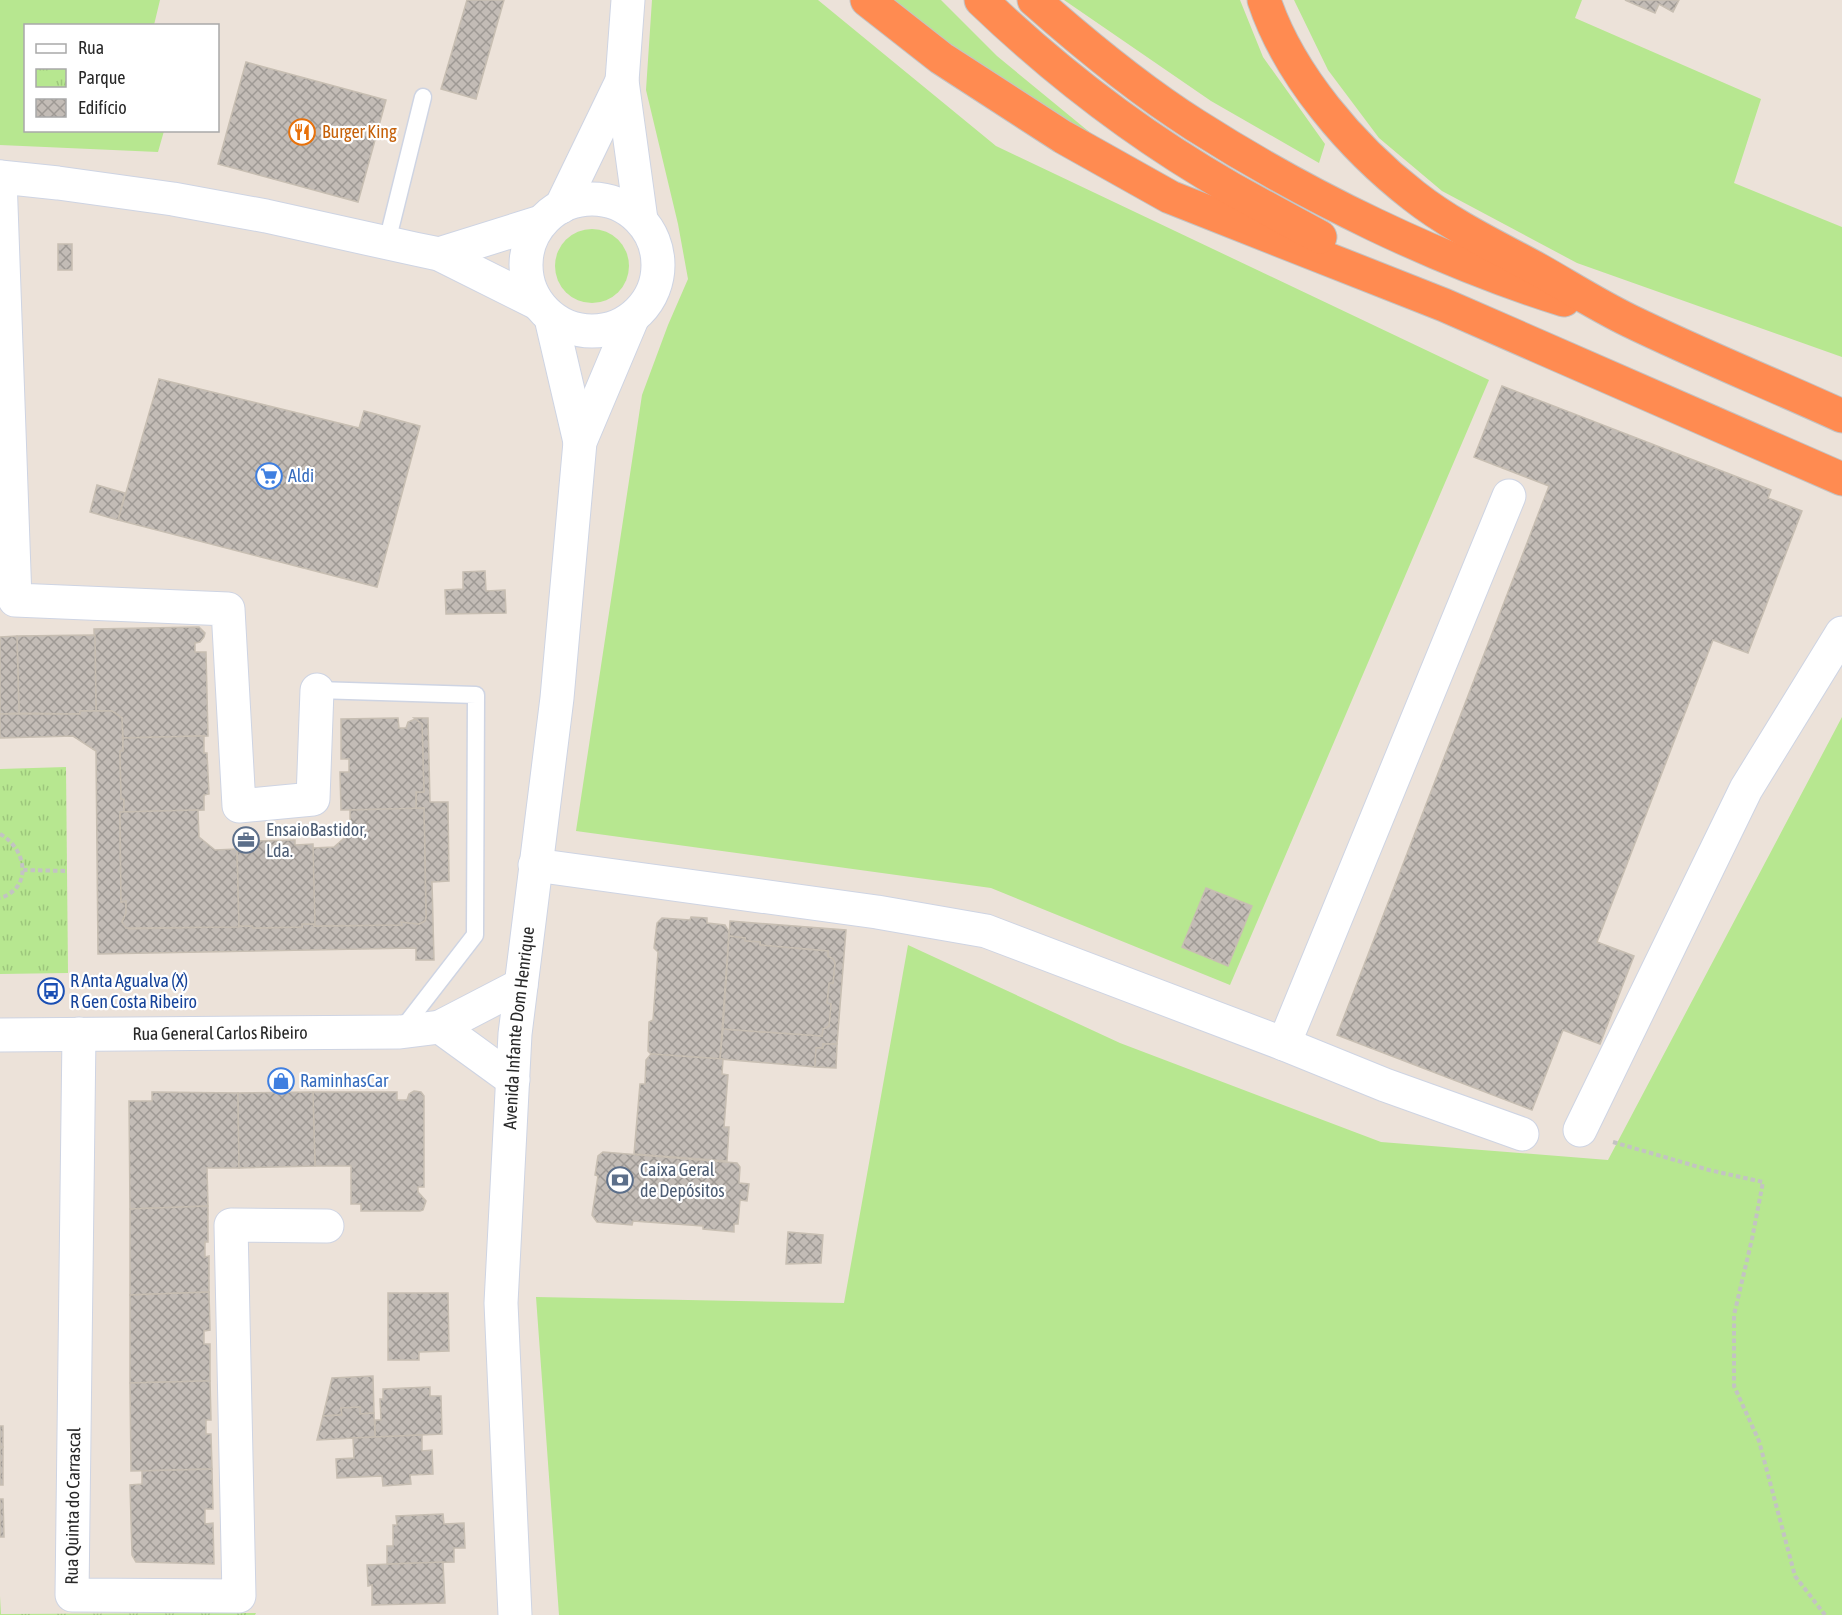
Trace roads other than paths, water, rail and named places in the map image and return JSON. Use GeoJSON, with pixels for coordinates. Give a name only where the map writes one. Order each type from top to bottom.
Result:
{"type":"FeatureCollection","features":[{"type":"Feature","properties":{"kind":"highway"},"geometry":{"type":"LineString","coordinates":[[867,0],[941,58],[1063,137],[1170,197],[1444,305],[1842,479]]}},
{"type":"Feature","properties":{"kind":"highway"},"geometry":{"type":"LineString","coordinates":[[981,0],[1017,35],[1065,74],[1170,150],[1230,188],[1444,305]]}},
{"type":"Feature","properties":{"kind":"highway"},"geometry":{"type":"LineString","coordinates":[[1034,0],[1135,83],[1194,125],[1267,168],[1408,239],[1512,284],[1629,321]]}},
{"type":"Feature","properties":{"kind":"highway"},"geometry":{"type":"LineString","coordinates":[[1264,0],[1286,49],[1311,89],[1341,127],[1377,164],[1414,196],[1460,227],[1629,321],[1842,416]]}},
{"type":"Feature","properties":{"kind":"street"},"geometry":{"type":"LineString","coordinates":[[628,0],[622,81],[641,220]]}},
{"type":"Feature","properties":{"kind":"street"},"geometry":{"type":"LineString","coordinates":[[544,310],[528,284],[526,263],[530,241],[551,214],[622,81]]}},
{"type":"Feature","properties":{"kind":"street"},"geometry":{"type":"LineString","coordinates":[[317,690],[313,799],[239,806],[228,609],[15,600],[0,177],[185,201],[266,216],[439,254],[544,310],[569,328],[590,332],[612,329],[632,319],[647,303],[656,283],[658,260],[653,239],[641,220],[624,207],[603,200],[580,200],[551,214],[439,254]]}},
{"type":"Feature","properties":{"kind":"street","name":"Avenida Infante Dom Henrique"},"geometry":{"type":"LineString","coordinates":[[544,310],[580,442]]}},
{"type":"Feature","properties":{"kind":"street","name":"Avenida Infante Dom Henrique"},"geometry":{"type":"LineString","coordinates":[[515,1615],[501,1303],[515,1034],[557,698],[580,442],[632,319]]}},
{"type":"Feature","properties":{"kind":"street"},"geometry":{"type":"LineString","coordinates":[[1284,1044],[1509,496]]}},
{"type":"Feature","properties":{"kind":"street"},"geometry":{"type":"LineString","coordinates":[[1580,1130],[1746,789],[1842,633]]}},
{"type":"Feature","properties":{"kind":"street"},"geometry":{"type":"LineString","coordinates":[[535,866],[877,912],[986,931],[1284,1044],[1384,1085],[1522,1134]]}},
{"type":"Feature","properties":{"kind":"street","name":"Rua General Carlos Ribeiro"},"geometry":{"type":"LineString","coordinates":[[0,1035],[400,1032],[440,1027],[521,985]]}},
{"type":"Feature","properties":{"kind":"street"},"geometry":{"type":"LineString","coordinates":[[440,1027],[513,1080]]}},
{"type":"Feature","properties":{"kind":"street","name":"Rua Quinta do Carrascal"},"geometry":{"type":"LineString","coordinates":[[79,1034],[72,1595],[239,1596],[231,1225],[327,1226]]}},
{"type":"Feature","properties":{"kind":"lane"},"geometry":{"type":"LineString","coordinates":[[387,242],[423,97]]}},
{"type":"Feature","properties":{"kind":"lane"},"geometry":{"type":"LineString","coordinates":[[317,690],[476,695],[475,935],[400,1032]]}},
{"type":"Feature","properties":{"kind":"place","name":"Burger King"},"geometry":{"type":"Point","coordinates":[302,132]}},
{"type":"Feature","properties":{"kind":"place","name":"Aldi"},"geometry":{"type":"Point","coordinates":[269,476]}},
{"type":"Feature","properties":{"kind":"place","name":"EnsaioBastidor, Lda."},"geometry":{"type":"Point","coordinates":[246,840]}},
{"type":"Feature","properties":{"kind":"place","name":"R Anta Agualva (X) R Gen Costa Ribeiro"},"geometry":{"type":"Point","coordinates":[51,991]}},
{"type":"Feature","properties":{"kind":"place","name":"RaminhasCar"},"geometry":{"type":"Point","coordinates":[281,1081]}},
{"type":"Feature","properties":{"kind":"place","name":"Caixa Geral de Depósitos"},"geometry":{"type":"Point","coordinates":[620,1180]}}]}
